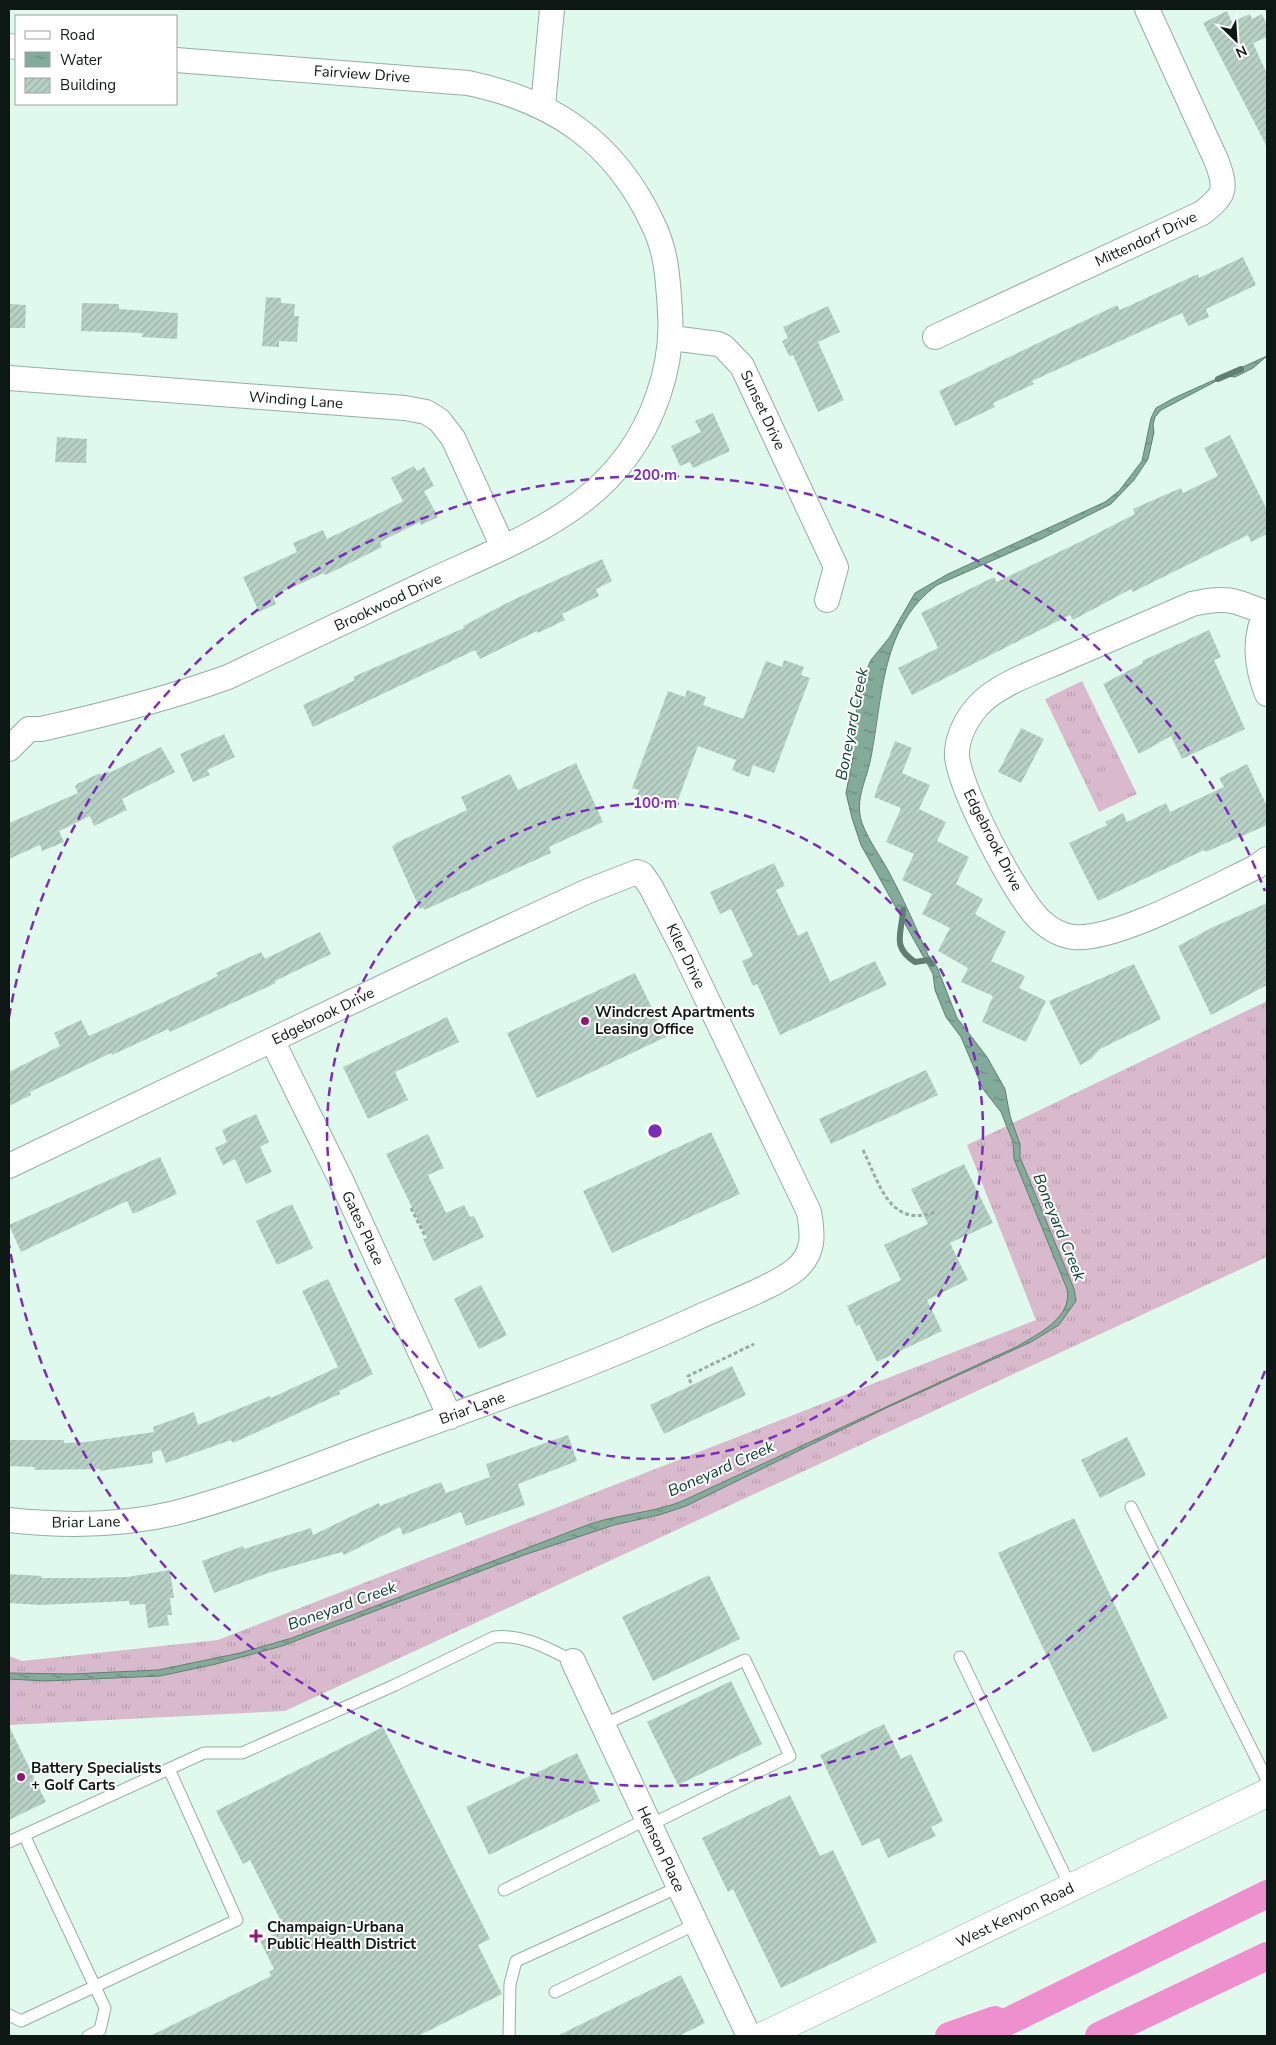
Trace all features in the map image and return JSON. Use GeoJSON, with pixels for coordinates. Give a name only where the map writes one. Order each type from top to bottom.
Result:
{"type":"FeatureCollection","features":[{"type":"Feature","properties":{"kind":"highway"},"geometry":{"type":"LineString","coordinates":[[978,2036],[1267,1894]]}},
{"type":"Feature","properties":{"kind":"highway"},"geometry":{"type":"LineString","coordinates":[[1099,2036],[1267,1956]]}},
{"type":"Feature","properties":{"kind":"highway"},"geometry":{"type":"LineString","coordinates":[[949,2036],[1044,2003]]}},
{"type":"Feature","properties":{"kind":"street"},"geometry":{"type":"LineString","coordinates":[[552,9],[543,106],[573,124],[600,146],[623,172],[642,200],[658,234],[667,264],[672,338]]}},
{"type":"Feature","properties":{"kind":"street","name":"Mittendorf Drive"},"geometry":{"type":"LineString","coordinates":[[935,337],[1202,213],[1218,200],[1223,192],[1224,181],[1217,162],[1147,9]]}},
{"type":"Feature","properties":{"kind":"street","name":"Fairview Drive"},"geometry":{"type":"LineString","coordinates":[[178,60],[468,83],[498,89],[543,106]]}},
{"type":"Feature","properties":{"kind":"street","name":"Brookwood Drive"},"geometry":{"type":"LineString","coordinates":[[9,749],[19,727],[41,729],[109,714],[180,695],[228,677],[502,547],[569,513],[598,490],[637,444],[651,417],[665,376],[672,338]]}},
{"type":"Feature","properties":{"kind":"street","name":"Sunset Drive"},"geometry":{"type":"LineString","coordinates":[[672,338],[718,344],[724,347],[742,366],[836,567],[826,600]]}},
{"type":"Feature","properties":{"kind":"street","name":"Winding Lane"},"geometry":{"type":"LineString","coordinates":[[9,378],[404,408],[426,412],[439,420],[453,438],[502,547]]}},
{"type":"Feature","properties":{"kind":"street","name":"Edgebrook Drive"},"geometry":{"type":"LineString","coordinates":[[1267,694],[1258,666],[1257,650],[1267,612],[1235,600],[1218,598],[1192,604],[1044,668],[994,692],[979,704],[967,719],[959,739],[957,756],[964,784],[997,854],[1023,898],[1040,920],[1056,932],[1072,937],[1098,936],[1151,917],[1256,867],[1267,859]]}},
{"type":"Feature","properties":{"kind":"street","name":"Edgebrook Drive"},"geometry":{"type":"LineString","coordinates":[[9,1166],[588,891],[630,873],[639,873]]}},
{"type":"Feature","properties":{"kind":"street","name":"Kiler Drive"},"geometry":{"type":"LineString","coordinates":[[639,873],[651,887],[683,949],[780,1151]]}},
{"type":"Feature","properties":{"kind":"street","name":"Gates Place"},"geometry":{"type":"LineString","coordinates":[[272,1040],[341,1180],[450,1417]]}},
{"type":"Feature","properties":{"kind":"street","name":"Briar Lane"},"geometry":{"type":"LineString","coordinates":[[9,1520],[82,1524],[129,1521],[173,1513],[224,1499],[450,1417],[646,1341],[768,1285],[794,1270],[808,1254],[813,1236],[809,1212],[780,1151]]}},
{"type":"Feature","properties":{"kind":"street","name":"Henson Place"},"geometry":{"type":"LineString","coordinates":[[573,1661],[749,2036]]}},
{"type":"Feature","properties":{"kind":"street","name":"West Kenyon Road"},"geometry":{"type":"LineString","coordinates":[[763,2036],[1267,1793]]}},
{"type":"Feature","properties":{"kind":"lane"},"geometry":{"type":"LineString","coordinates":[[1131,1507],[1267,1780]]}},
{"type":"Feature","properties":{"kind":"lane"},"geometry":{"type":"LineString","coordinates":[[9,1842],[204,1753],[242,1753],[395,1685],[494,1637],[511,1635],[538,1643],[573,1661]]}},
{"type":"Feature","properties":{"kind":"lane"},"geometry":{"type":"LineString","coordinates":[[960,1657],[1071,1888]]}},
{"type":"Feature","properties":{"kind":"lane"},"geometry":{"type":"LineString","coordinates":[[504,1890],[790,1756],[744,1660],[603,1725]]}},
{"type":"Feature","properties":{"kind":"lane"},"geometry":{"type":"LineString","coordinates":[[9,2015],[21,2021],[94,1985],[237,1920],[169,1769]]}},
{"type":"Feature","properties":{"kind":"lane"},"geometry":{"type":"LineString","coordinates":[[24,1835],[105,2008],[100,2030],[88,2036]]}},
{"type":"Feature","properties":{"kind":"lane"},"geometry":{"type":"LineString","coordinates":[[509,2036],[510,1984],[516,1961],[679,1887]]}},
{"type":"Feature","properties":{"kind":"lane"},"geometry":{"type":"LineString","coordinates":[[555,1992],[696,1924]]}},
{"type":"Feature","properties":{"kind":"path"},"geometry":{"type":"LineString","coordinates":[[864,1150],[881,1188],[899,1213],[912,1216],[935,1212]]}},
{"type":"Feature","properties":{"kind":"path"},"geometry":{"type":"LineString","coordinates":[[411,1208],[425,1236]]}},
{"type":"Feature","properties":{"kind":"path"},"geometry":{"type":"LineString","coordinates":[[691,1383],[688,1376],[754,1344]]}},
{"type":"Feature","properties":{"kind":"green space"},"geometry":{"type":"Polygon","coordinates":[[[1082,681],[1137,794],[1099,812],[1045,699],[1082,681]]]}},
{"type":"Feature","properties":{"kind":"green space"},"geometry":{"type":"Polygon","coordinates":[[[1123,771],[1132,792],[1106,804],[1096,783],[1123,771]]]}},
{"type":"Feature","properties":{"kind":"green space"},"geometry":{"type":"Polygon","coordinates":[[[1267,1001],[1267,1257],[285,1711],[9,1725],[9,1656],[22,1661],[218,1640],[1036,1320],[967,1145],[1267,1001]]]}},
{"type":"Feature","properties":{"kind":"water"},"geometry":{"type":"Polygon","coordinates":[[[1267,356],[1253,368],[1235,377],[1226,376],[1161,410],[1155,417],[1148,459],[1134,480],[1111,504],[1041,539],[937,585],[919,602],[905,621],[895,641],[882,687],[871,757],[860,798],[859,806],[862,823],[901,896],[928,955],[937,967],[957,1018],[987,1057],[1005,1089],[1010,1116],[1020,1144],[1020,1157],[1074,1289],[1076,1301],[1059,1325],[1031,1342],[884,1409],[686,1506],[659,1515],[614,1525],[521,1556],[282,1646],[216,1664],[160,1676],[46,1681],[9,1679],[9,1673],[71,1674],[158,1670],[240,1653],[292,1638],[590,1524],[658,1509],[680,1502],[1016,1347],[1043,1331],[1059,1317],[1067,1299],[1067,1289],[1014,1159],[1013,1142],[1001,1112],[983,1089],[961,1037],[946,1017],[935,990],[933,974],[861,845],[852,818],[846,793],[853,757],[858,689],[871,660],[889,638],[915,593],[948,574],[1105,502],[1119,491],[1142,461],[1151,418],[1156,408],[1267,356]]]}},
{"type":"Feature","properties":{"kind":"building"},"geometry":{"type":"Polygon","coordinates":[[[1227,11],[1232,22],[1250,14],[1252,19],[1262,14],[1267,25],[1267,37],[1253,43],[1267,74],[1267,147],[1203,23],[1227,11]]]}},
{"type":"Feature","properties":{"kind":"building"},"geometry":{"type":"Polygon","coordinates":[[[1243,257],[1256,285],[1206,309],[1209,317],[1188,326],[1182,313],[1032,381],[1034,384],[993,403],[995,407],[955,426],[939,391],[1117,305],[1120,310],[1198,274],[1199,278],[1243,257]]]}},
{"type":"Feature","properties":{"kind":"building"},"geometry":{"type":"Polygon","coordinates":[[[266,297],[281,298],[281,303],[295,304],[294,316],[299,316],[297,342],[279,341],[279,347],[262,346],[266,297]]]}},
{"type":"Feature","properties":{"kind":"building"},"geometry":{"type":"Polygon","coordinates":[[[82,303],[119,304],[119,309],[178,313],[177,339],[142,337],[143,333],[81,331],[82,303]]]}},
{"type":"Feature","properties":{"kind":"building"},"geometry":{"type":"Polygon","coordinates":[[[9,304],[26,305],[25,328],[9,328],[9,304]]]}},
{"type":"Feature","properties":{"kind":"building"},"geometry":{"type":"Polygon","coordinates":[[[828,306],[840,332],[818,342],[844,400],[818,412],[793,355],[789,356],[782,341],[788,338],[783,327],[828,306]]]}},
{"type":"Feature","properties":{"kind":"building"},"geometry":{"type":"Polygon","coordinates":[[[713,413],[730,451],[693,468],[690,462],[680,466],[671,446],[701,432],[695,421],[713,413]]]}},
{"type":"Feature","properties":{"kind":"building"},"geometry":{"type":"Polygon","coordinates":[[[1230,435],[1267,510],[1267,534],[1251,542],[1248,535],[1133,592],[1131,589],[1073,620],[1070,615],[912,695],[898,668],[938,648],[921,613],[994,577],[997,582],[1090,537],[1135,514],[1133,509],[1181,488],[1183,493],[1218,476],[1204,448],[1230,435]]]}},
{"type":"Feature","properties":{"kind":"building"},"geometry":{"type":"Polygon","coordinates":[[[57,437],[87,439],[86,463],[55,462],[57,437]]]}},
{"type":"Feature","properties":{"kind":"building"},"geometry":{"type":"Polygon","coordinates":[[[414,466],[417,471],[424,467],[434,486],[424,491],[438,517],[421,525],[420,522],[380,542],[382,547],[336,570],[325,575],[324,573],[273,596],[276,604],[259,612],[243,577],[297,552],[293,543],[323,530],[327,539],[403,501],[391,478],[414,466]]]}},
{"type":"Feature","properties":{"kind":"building"},"geometry":{"type":"Polygon","coordinates":[[[602,559],[612,581],[596,589],[599,596],[562,614],[565,620],[538,633],[537,631],[480,659],[475,650],[313,727],[303,705],[355,680],[353,677],[464,628],[463,626],[515,599],[602,559]]]}},
{"type":"Feature","properties":{"kind":"building"},"geometry":{"type":"Polygon","coordinates":[[[1209,630],[1221,657],[1214,660],[1245,729],[1182,759],[1171,736],[1139,754],[1103,684],[1143,663],[1142,661],[1209,630]]]}},
{"type":"Feature","properties":{"kind":"building"},"geometry":{"type":"Polygon","coordinates":[[[784,660],[804,667],[801,675],[810,678],[774,773],[753,765],[749,777],[732,770],[736,760],[698,746],[677,803],[656,796],[652,807],[635,801],[639,790],[632,788],[668,691],[685,697],[687,690],[706,697],[703,705],[743,719],[766,661],[782,667],[784,660]]]}},
{"type":"Feature","properties":{"kind":"building"},"geometry":{"type":"Polygon","coordinates":[[[1021,728],[1044,739],[1021,783],[998,772],[1021,728]]]}},
{"type":"Feature","properties":{"kind":"building"},"geometry":{"type":"Polygon","coordinates":[[[224,734],[235,757],[207,770],[210,775],[193,782],[180,754],[224,734]]]}},
{"type":"Feature","properties":{"kind":"building"},"geometry":{"type":"Polygon","coordinates":[[[895,741],[912,748],[902,773],[930,785],[919,809],[946,822],[937,841],[969,857],[956,884],[983,899],[975,914],[1006,932],[991,961],[1025,976],[1019,988],[1046,1001],[1026,1042],[982,1022],[993,996],[961,982],[968,968],[938,951],[950,928],[922,914],[932,894],[902,880],[914,854],[886,842],[901,808],[874,797],[895,741]]]}},
{"type":"Feature","properties":{"kind":"building"},"geometry":{"type":"Polygon","coordinates":[[[161,747],[175,772],[122,799],[127,810],[94,826],[90,816],[59,831],[64,842],[42,851],[40,845],[9,859],[9,823],[78,793],[75,787],[77,784],[100,773],[101,775],[108,771],[109,773],[161,747]]]}},
{"type":"Feature","properties":{"kind":"building"},"geometry":{"type":"Polygon","coordinates":[[[576,763],[603,822],[549,847],[551,853],[424,910],[423,907],[420,909],[392,847],[396,843],[467,810],[461,797],[510,774],[518,790],[576,763]]]}},
{"type":"Feature","properties":{"kind":"building"},"geometry":{"type":"Polygon","coordinates":[[[1247,764],[1267,806],[1267,825],[1206,852],[1204,850],[1098,901],[1069,843],[1107,825],[1105,822],[1123,813],[1127,822],[1166,803],[1170,812],[1224,787],[1219,778],[1247,764]]]}},
{"type":"Feature","properties":{"kind":"building"},"geometry":{"type":"Polygon","coordinates":[[[774,863],[785,886],[776,890],[798,936],[807,931],[830,982],[875,961],[887,985],[780,1035],[757,984],[753,986],[742,961],[753,956],[731,909],[720,914],[710,892],[774,863]]]}},
{"type":"Feature","properties":{"kind":"building"},"geometry":{"type":"Polygon","coordinates":[[[1267,903],[1267,985],[1211,1015],[1178,946],[1211,928],[1267,903]]]}},
{"type":"Feature","properties":{"kind":"building"},"geometry":{"type":"Polygon","coordinates":[[[320,932],[331,954],[275,981],[276,983],[170,1032],[168,1029],[112,1055],[111,1053],[30,1092],[31,1095],[9,1106],[9,1072],[60,1046],[54,1033],[81,1020],[89,1036],[218,976],[216,973],[261,952],[265,959],[320,932]]]}},
{"type":"Feature","properties":{"kind":"building"},"geometry":{"type":"Polygon","coordinates":[[[1134,964],[1161,1019],[1100,1049],[1091,1059],[1080,1065],[1049,1001],[1134,964]]]}},
{"type":"Feature","properties":{"kind":"building"},"geometry":{"type":"Polygon","coordinates":[[[635,973],[666,1037],[537,1098],[507,1033],[635,973]]]}},
{"type":"Feature","properties":{"kind":"building"},"geometry":{"type":"Polygon","coordinates":[[[447,1017],[459,1042],[395,1072],[408,1100],[368,1119],[343,1067],[447,1017]]]}},
{"type":"Feature","properties":{"kind":"building"},"geometry":{"type":"Polygon","coordinates":[[[926,1070],[938,1095],[831,1144],[819,1119],[926,1070]]]}},
{"type":"Feature","properties":{"kind":"building"},"geometry":{"type":"Polygon","coordinates":[[[256,1114],[269,1142],[260,1147],[272,1172],[246,1184],[235,1159],[223,1165],[215,1148],[227,1142],[222,1130],[256,1114]]]}},
{"type":"Feature","properties":{"kind":"building"},"geometry":{"type":"Polygon","coordinates":[[[711,1132],[740,1194],[612,1253],[583,1191],[711,1132]]]}},
{"type":"Feature","properties":{"kind":"building"},"geometry":{"type":"Polygon","coordinates":[[[428,1134],[444,1168],[428,1175],[446,1213],[464,1205],[470,1217],[474,1216],[484,1237],[433,1261],[423,1239],[427,1238],[386,1154],[428,1134]]]}},
{"type":"Feature","properties":{"kind":"building"},"geometry":{"type":"Polygon","coordinates":[[[160,1157],[177,1194],[133,1214],[127,1201],[21,1252],[9,1225],[160,1157]]]}},
{"type":"Feature","properties":{"kind":"building"},"geometry":{"type":"Polygon","coordinates":[[[964,1164],[993,1223],[950,1243],[968,1280],[927,1300],[942,1331],[877,1362],[859,1324],[856,1326],[847,1306],[901,1280],[884,1245],[928,1224],[911,1189],[964,1164]]]}},
{"type":"Feature","properties":{"kind":"building"},"geometry":{"type":"Polygon","coordinates":[[[292,1204],[313,1248],[277,1265],[256,1221],[292,1204]]]}},
{"type":"Feature","properties":{"kind":"building"},"geometry":{"type":"Polygon","coordinates":[[[328,1279],[373,1374],[339,1391],[340,1394],[233,1443],[231,1440],[166,1463],[161,1450],[152,1452],[153,1463],[100,1471],[100,1469],[35,1470],[34,1467],[9,1466],[9,1440],[64,1440],[64,1443],[85,1442],[154,1432],[153,1427],[194,1412],[198,1425],[270,1396],[271,1398],[338,1367],[302,1291],[328,1279]]]}},
{"type":"Feature","properties":{"kind":"building"},"geometry":{"type":"Polygon","coordinates":[[[481,1285],[507,1335],[479,1349],[454,1299],[481,1285]]]}},
{"type":"Feature","properties":{"kind":"building"},"geometry":{"type":"Polygon","coordinates":[[[732,1366],[746,1395],[664,1434],[650,1405],[732,1366]]]}},
{"type":"Feature","properties":{"kind":"building"},"geometry":{"type":"Polygon","coordinates":[[[568,1435],[577,1461],[518,1484],[525,1505],[466,1526],[461,1512],[403,1535],[400,1527],[344,1555],[342,1552],[268,1573],[214,1593],[202,1561],[243,1546],[244,1549],[311,1528],[313,1535],[379,1503],[380,1506],[441,1482],[446,1493],[490,1477],[486,1464],[568,1435]]]}},
{"type":"Feature","properties":{"kind":"building"},"geometry":{"type":"Polygon","coordinates":[[[1127,1437],[1146,1475],[1100,1498],[1081,1460],[1127,1437]]]}},
{"type":"Feature","properties":{"kind":"building"},"geometry":{"type":"Polygon","coordinates":[[[1074,1518],[1168,1718],[1093,1753],[998,1553],[1074,1518]]]}},
{"type":"Feature","properties":{"kind":"building"},"geometry":{"type":"Polygon","coordinates":[[[170,1570],[174,1598],[170,1598],[172,1615],[167,1615],[169,1625],[148,1628],[145,1604],[130,1605],[129,1601],[40,1605],[9,1603],[9,1574],[42,1576],[41,1578],[87,1578],[127,1577],[170,1570]]]}},
{"type":"Feature","properties":{"kind":"building"},"geometry":{"type":"Polygon","coordinates":[[[709,1575],[740,1639],[653,1681],[622,1617],[709,1575]]]}},
{"type":"Feature","properties":{"kind":"building"},"geometry":{"type":"Polygon","coordinates":[[[731,1681],[762,1744],[678,1785],[647,1722],[731,1681]]]}},
{"type":"Feature","properties":{"kind":"building"},"geometry":{"type":"Polygon","coordinates":[[[884,1724],[901,1759],[911,1754],[943,1821],[931,1827],[936,1836],[888,1858],[879,1838],[862,1846],[820,1755],[884,1724]]]}},
{"type":"Feature","properties":{"kind":"building","name":"Battery Specialists + Golf Carts"},"geometry":{"type":"Polygon","coordinates":[[[9,1726],[46,1802],[9,1820],[9,1726]]]}},
{"type":"Feature","properties":{"kind":"building"},"geometry":{"type":"Polygon","coordinates":[[[383,1727],[490,1939],[478,1945],[502,1994],[418,2036],[150,2036],[271,1976],[269,1972],[274,1969],[260,1941],[285,1929],[250,1860],[243,1864],[216,1811],[383,1727]]]}},
{"type":"Feature","properties":{"kind":"building"},"geometry":{"type":"Polygon","coordinates":[[[577,1753],[600,1801],[489,1855],[466,1807],[577,1753]]]}},
{"type":"Feature","properties":{"kind":"building"},"geometry":{"type":"Polygon","coordinates":[[[790,1795],[820,1856],[833,1850],[877,1942],[781,1988],[733,1889],[728,1892],[702,1838],[790,1795]]]}},
{"type":"Feature","properties":{"kind":"building"},"geometry":{"type":"Polygon","coordinates":[[[681,1975],[705,2023],[679,2036],[557,2036],[681,1975]]]}},
{"type":"Feature","properties":{"kind":"waterway","name":"Boneyard Creek"},"geometry":{"type":"LineString","coordinates":[[1218,379],[1241,369]]}},
{"type":"Feature","properties":{"kind":"waterway","name":"Boneyard Creek"},"geometry":{"type":"LineString","coordinates":[[903,910],[900,945],[915,962],[929,960],[932,964]]}},
{"type":"Feature","properties":{"kind":"place","name":"Windcrest Apartments Leasing Office"},"geometry":{"type":"Point","coordinates":[585,1021]}},
{"type":"Feature","properties":{"kind":"place","name":"Battery Specialists + Golf Carts"},"geometry":{"type":"Point","coordinates":[21,1777]}},
{"type":"Feature","properties":{"kind":"place","name":"Champaign-Urbana Public Health District"},"geometry":{"type":"Point","coordinates":[256,1936]}}]}
